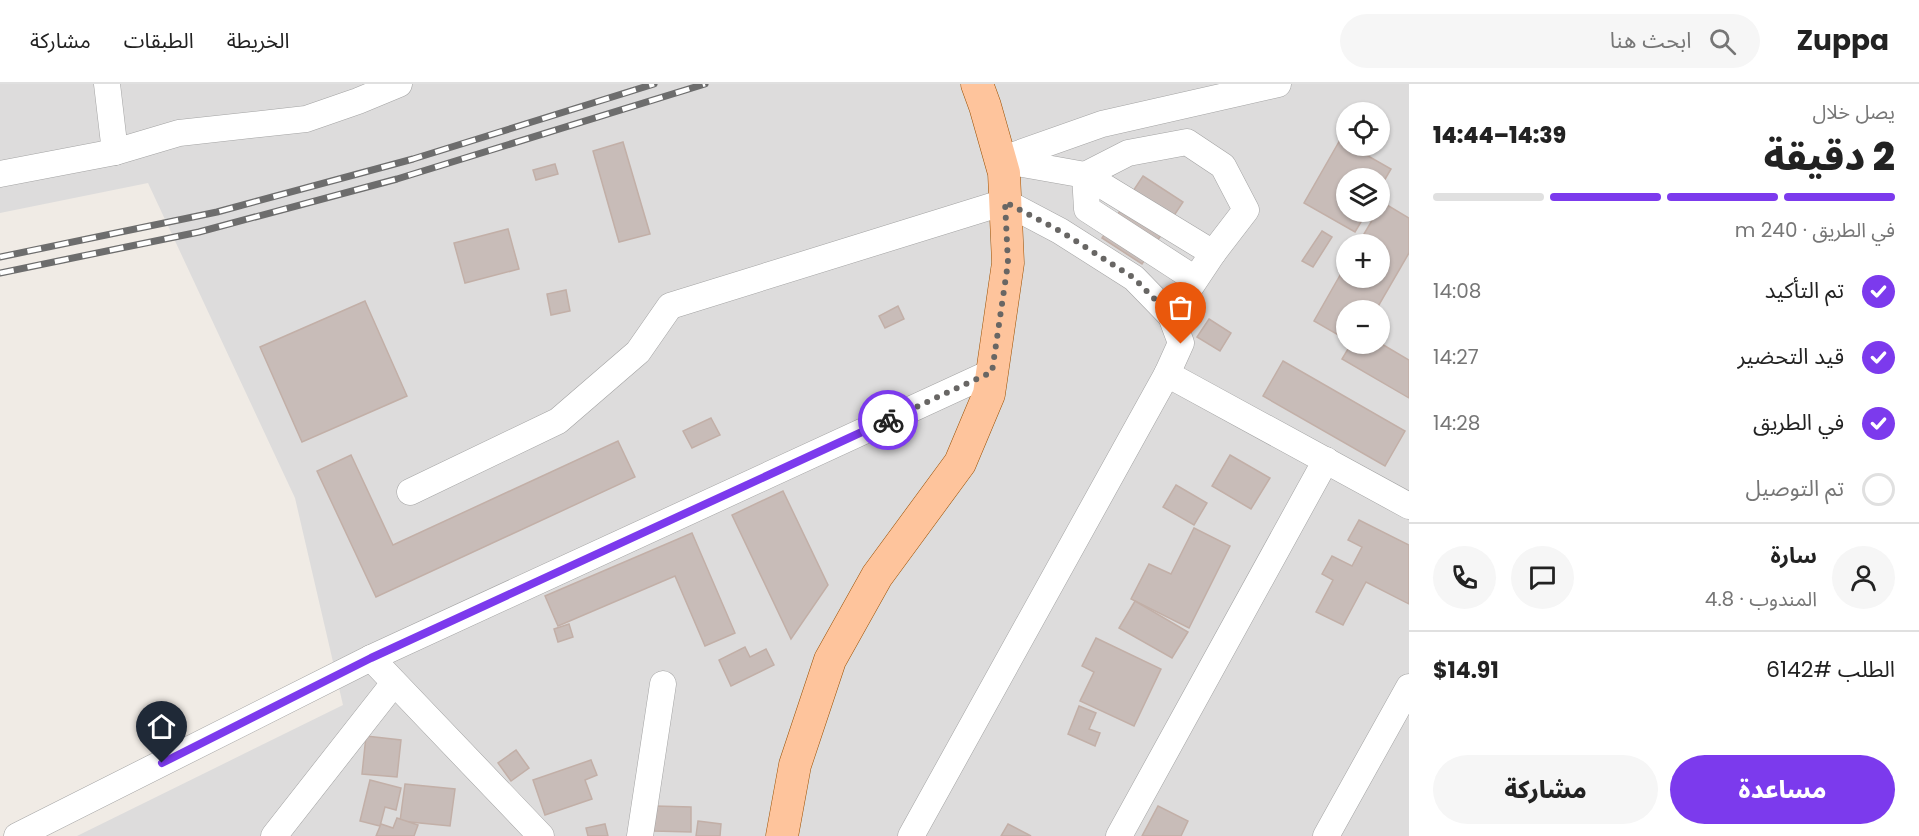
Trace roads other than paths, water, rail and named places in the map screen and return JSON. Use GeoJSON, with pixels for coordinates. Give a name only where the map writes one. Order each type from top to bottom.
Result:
{"type":"FeatureCollection","features":[{"type":"Feature","properties":{"kind":"main road"},"geometry":{"type":"LineString","coordinates":[[782,836],[795,765],[830,660],[877,576],[960,463],[988,394],[1008,263],[1004,173],[977,84]]}},
{"type":"Feature","properties":{"kind":"street"},"geometry":{"type":"LineString","coordinates":[[106,84],[115,152]]}},
{"type":"Feature","properties":{"kind":"street"},"geometry":{"type":"LineString","coordinates":[[0,174],[115,152],[179,133],[306,119],[399,84]]}},
{"type":"Feature","properties":{"kind":"street"},"geometry":{"type":"LineString","coordinates":[[1000,160],[1102,124],[1278,84]]}},
{"type":"Feature","properties":{"kind":"street"},"geometry":{"type":"LineString","coordinates":[[1086,175],[1128,153],[1186,142],[1222,166],[1246,210],[1213,253],[1171,316]]}},
{"type":"Feature","properties":{"kind":"street"},"geometry":{"type":"LineString","coordinates":[[1000,160],[1086,175],[1213,253]]}},
{"type":"Feature","properties":{"kind":"street"},"geometry":{"type":"LineString","coordinates":[[1086,175],[1087,209],[1195,279]]}},
{"type":"Feature","properties":{"kind":"street"},"geometry":{"type":"LineString","coordinates":[[410,492],[558,421],[638,352],[670,306],[1005,202],[1060,231],[1134,278],[1171,316],[1181,344],[1167,374],[911,836]]}},
{"type":"Feature","properties":{"kind":"street"},"geometry":{"type":"LineString","coordinates":[[17,836],[371,658],[992,372]]}},
{"type":"Feature","properties":{"kind":"street"},"geometry":{"type":"LineString","coordinates":[[1167,374],[1409,506]]}},
{"type":"Feature","properties":{"kind":"street"},"geometry":{"type":"LineString","coordinates":[[1119,836],[1326,460]]}},
{"type":"Feature","properties":{"kind":"street"},"geometry":{"type":"LineString","coordinates":[[371,658],[541,836]]}},
{"type":"Feature","properties":{"kind":"street"},"geometry":{"type":"LineString","coordinates":[[284,834],[394,682]]}},
{"type":"Feature","properties":{"kind":"street"},"geometry":{"type":"LineString","coordinates":[[640,836],[663,684]]}},
{"type":"Feature","properties":{"kind":"street"},"geometry":{"type":"LineString","coordinates":[[1326,836],[1409,687]]}},
{"type":"Feature","properties":{"kind":"railway"},"geometry":{"type":"LineString","coordinates":[[0,257],[217,212],[413,159],[654,84]]}},
{"type":"Feature","properties":{"kind":"railway"},"geometry":{"type":"LineString","coordinates":[[0,273],[199,232],[397,179],[705,84]]}}]}
